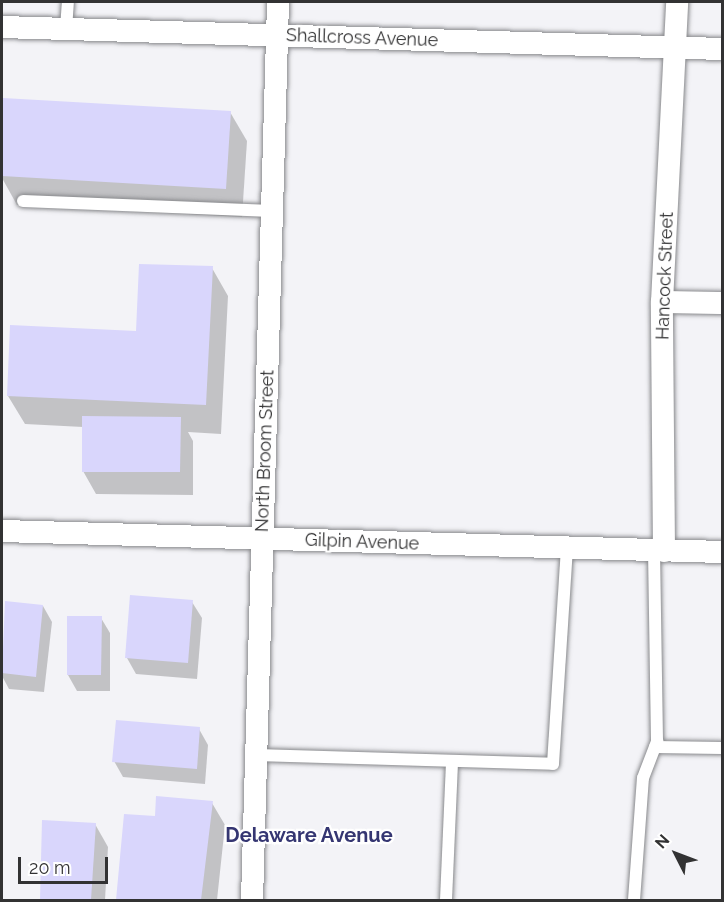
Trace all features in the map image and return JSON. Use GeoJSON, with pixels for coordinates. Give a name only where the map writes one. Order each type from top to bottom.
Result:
{"type":"FeatureCollection","features":[{"type":"Feature","properties":{"kind":"street","name":"North Broom Street"},"geometry":{"type":"LineString","coordinates":[[252,900],[278,2]]}},
{"type":"Feature","properties":{"kind":"street","name":"Hancock Street"},"geometry":{"type":"LineString","coordinates":[[659,551],[662,302],[677,2]]}},
{"type":"Feature","properties":{"kind":"street","name":"Shallcross Avenue"},"geometry":{"type":"LineString","coordinates":[[2,27],[723,49]]}},
{"type":"Feature","properties":{"kind":"street"},"geometry":{"type":"LineString","coordinates":[[662,302],[723,303]]}},
{"type":"Feature","properties":{"kind":"street","name":"Gilpin Avenue"},"geometry":{"type":"LineString","coordinates":[[2,531],[723,552]]}},
{"type":"Feature","properties":{"kind":"lane"},"geometry":{"type":"LineString","coordinates":[[66,29],[68,2]]}},
{"type":"Feature","properties":{"kind":"lane"},"geometry":{"type":"LineString","coordinates":[[23,201],[272,211]]}},
{"type":"Feature","properties":{"kind":"lane"},"geometry":{"type":"LineString","coordinates":[[256,755],[553,764],[567,548]]}},
{"type":"Feature","properties":{"kind":"lane"},"geometry":{"type":"LineString","coordinates":[[634,900],[643,778],[655,747],[659,551]]}},
{"type":"Feature","properties":{"kind":"lane"},"geometry":{"type":"LineString","coordinates":[[655,747],[723,748]]}},
{"type":"Feature","properties":{"kind":"lane"},"geometry":{"type":"LineString","coordinates":[[446,900],[452,761]]}},
{"type":"Feature","properties":{"kind":"building"},"geometry":{"type":"Polygon","coordinates":[[[3,98],[231,111],[226,189],[2,176],[3,98]]]}},
{"type":"Feature","properties":{"kind":"building"},"geometry":{"type":"Polygon","coordinates":[[[139,264],[213,266],[206,405],[7,396],[10,325],[136,331],[139,264]]]}},
{"type":"Feature","properties":{"kind":"building"},"geometry":{"type":"Polygon","coordinates":[[[82,416],[181,417],[180,472],[82,472],[82,416]]]}},
{"type":"Feature","properties":{"kind":"building"},"geometry":{"type":"Polygon","coordinates":[[[130,595],[193,600],[188,663],[125,658],[130,595]]]}},
{"type":"Feature","properties":{"kind":"building"},"geometry":{"type":"Polygon","coordinates":[[[5,601],[43,605],[36,677],[2,673],[5,601]]]}},
{"type":"Feature","properties":{"kind":"building"},"geometry":{"type":"Polygon","coordinates":[[[67,616],[102,616],[101,675],[67,675],[67,616]]]}},
{"type":"Feature","properties":{"kind":"building"},"geometry":{"type":"Polygon","coordinates":[[[116,720],[200,727],[197,769],[112,762],[116,720]]]}},
{"type":"Feature","properties":{"kind":"building"},"geometry":{"type":"Polygon","coordinates":[[[156,796],[213,801],[201,900],[116,900],[124,814],[155,816],[156,796]]]}},
{"type":"Feature","properties":{"kind":"building"},"geometry":{"type":"Polygon","coordinates":[[[42,820],[96,823],[91,900],[40,900],[42,820]]]}},
{"type":"Feature","properties":{"kind":"district","name":"Delaware Avenue"},"geometry":{"type":"Point","coordinates":[309,835]}}]}
